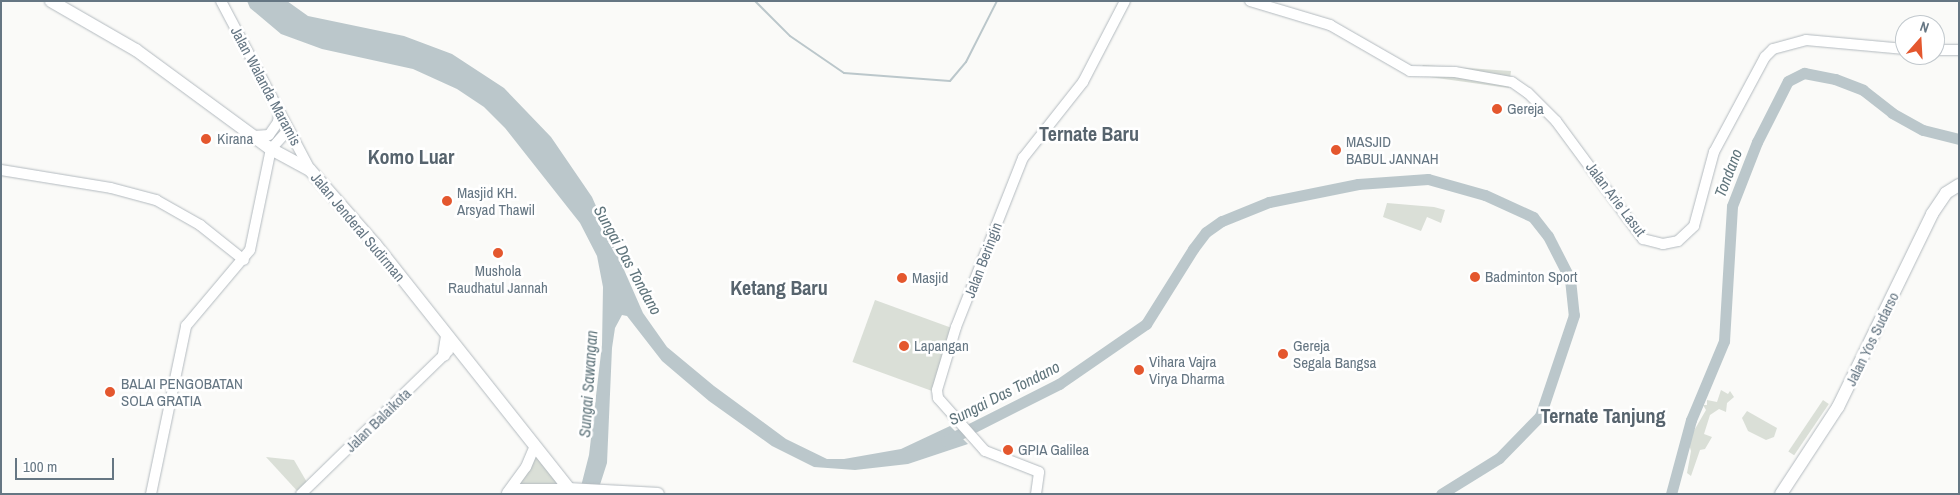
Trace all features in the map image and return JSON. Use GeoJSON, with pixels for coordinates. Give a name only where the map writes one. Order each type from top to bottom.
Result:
{"type":"FeatureCollection","features":[{"type":"Feature","properties":{"kind":"highway","name":"Jalan Jenderal Sudirman"},"geometry":{"type":"LineString","coordinates":[[51,1],[136,50],[271,149],[310,170],[375,244],[450,342],[570,489]]}},
{"type":"Feature","properties":{"kind":"highway","name":"Jalan Yos Sudarso"},"geometry":{"type":"LineString","coordinates":[[1781,494],[1838,407],[1932,214],[1946,192],[1959,185]]}},
{"type":"Feature","properties":{"kind":"highway"},"geometry":{"type":"LineString","coordinates":[[444,355],[450,342]]}},
{"type":"Feature","properties":{"kind":"highway"},"geometry":{"type":"LineString","coordinates":[[570,489],[658,494]]}},
{"type":"Feature","properties":{"kind":"street","name":"Jalan Walanda Maramis"},"geometry":{"type":"LineString","coordinates":[[222,1],[279,114],[310,170]]}},
{"type":"Feature","properties":{"kind":"street","name":"Jalan Beringin"},"geometry":{"type":"LineString","coordinates":[[1036,494],[1040,476],[1036,470],[986,451],[938,398],[937,390],[954,335],[1023,158],[1084,82],[1125,1]]}},
{"type":"Feature","properties":{"kind":"street","name":"Jalan Arie Lasut"},"geometry":{"type":"LineString","coordinates":[[1250,1],[1330,25],[1410,72],[1455,72],[1512,82],[1556,120],[1643,238],[1663,244],[1678,241],[1694,226],[1714,152],[1765,57],[1773,49],[1806,40],[1895,48]]}},
{"type":"Feature","properties":{"kind":"street"},"geometry":{"type":"LineString","coordinates":[[1945,50],[1959,50]]}},
{"type":"Feature","properties":{"kind":"street"},"geometry":{"type":"LineString","coordinates":[[254,136],[269,134],[278,122],[279,114]]}},
{"type":"Feature","properties":{"kind":"street"},"geometry":{"type":"LineString","coordinates":[[151,494],[186,326],[209,296],[244,260],[255,231],[271,149],[288,130]]}},
{"type":"Feature","properties":{"kind":"street"},"geometry":{"type":"LineString","coordinates":[[1,170],[111,188],[156,200],[200,225],[244,260]]}},
{"type":"Feature","properties":{"kind":"street","name":"Jalan Balaikota"},"geometry":{"type":"LineString","coordinates":[[301,494],[444,355]]}},
{"type":"Feature","properties":{"kind":"street"},"geometry":{"type":"LineString","coordinates":[[509,492],[535,446]]}},
{"type":"Feature","properties":{"kind":"street"},"geometry":{"type":"LineString","coordinates":[[509,492],[570,489]]}},
{"type":"Feature","properties":{"kind":"shaded area"},"geometry":{"type":"Polygon","coordinates":[[[247,1],[287,1],[308,16],[404,36],[452,54],[504,88],[551,137],[592,197],[643,313],[667,347],[714,386],[786,439],[827,459],[844,459],[901,449],[950,426],[968,444],[908,464],[855,470],[814,467],[772,446],[709,401],[662,361],[627,316],[622,315],[615,328],[612,348],[607,463],[597,494],[579,494],[589,455],[602,345],[603,287],[597,256],[580,223],[505,128],[484,107],[457,89],[413,69],[322,49],[281,34],[250,8],[247,1]]]}},
{"type":"Feature","properties":{"kind":"shaded area"},"geometry":{"type":"Polygon","coordinates":[[[1423,65],[1511,71],[1509,88],[1415,75],[1423,65]]]}},
{"type":"Feature","properties":{"kind":"shaded area"},"geometry":{"type":"Polygon","coordinates":[[[1387,203],[1434,207],[1445,210],[1441,223],[1427,217],[1421,231],[1383,217],[1387,203]]]}},
{"type":"Feature","properties":{"kind":"shaded area","name":"Lapangan"},"geometry":{"type":"Polygon","coordinates":[[[875,300],[954,329],[931,391],[852,362],[875,300]]]}},
{"type":"Feature","properties":{"kind":"shaded area"},"geometry":{"type":"Polygon","coordinates":[[[1721,390],[1728,394],[1730,391],[1734,397],[1727,403],[1726,412],[1719,409],[1710,415],[1704,434],[1712,437],[1705,449],[1700,450],[1691,476],[1687,473],[1691,451],[1688,441],[1706,410],[1703,405],[1707,405],[1707,400],[1717,402],[1721,390]]]}},
{"type":"Feature","properties":{"kind":"shaded area"},"geometry":{"type":"Polygon","coordinates":[[[1823,400],[1829,404],[1794,455],[1788,451],[1823,400]]]}},
{"type":"Feature","properties":{"kind":"shaded area"},"geometry":{"type":"Polygon","coordinates":[[[1747,411],[1777,428],[1774,437],[1766,440],[1748,431],[1742,418],[1747,411]]]}},
{"type":"Feature","properties":{"kind":"shaded area"},"geometry":{"type":"Polygon","coordinates":[[[535,448],[566,487],[513,488],[535,448]]]}},
{"type":"Feature","properties":{"kind":"shaded area"},"geometry":{"type":"Polygon","coordinates":[[[266,457],[294,460],[308,484],[299,493],[266,457]]]}},
{"type":"Feature","properties":{"kind":"waterway"},"geometry":{"type":"LineString","coordinates":[[755,1],[790,36],[844,73],[950,81],[966,62],[997,1]]}},
{"type":"Feature","properties":{"kind":"waterway","name":"Tondano"},"geometry":{"type":"LineString","coordinates":[[1671,494],[1691,420],[1724,341],[1732,206],[1757,142],[1788,81],[1804,73],[1835,79],[1863,90],[1892,113],[1923,130],[1959,139]]}},
{"type":"Feature","properties":{"kind":"waterway","name":"Sungai Das Tondano"},"geometry":{"type":"LineString","coordinates":[[946,441],[1059,384],[1146,324],[1193,249],[1206,232],[1222,221],[1269,202],[1358,184],[1428,179],[1485,195],[1533,217],[1548,236],[1570,279],[1574,315],[1540,416],[1499,458],[1441,494]]}},
{"type":"Feature","properties":{"kind":"place","name":"Gereja"},"geometry":{"type":"Point","coordinates":[1497,109]}},
{"type":"Feature","properties":{"kind":"place","name":"Kirana"},"geometry":{"type":"Point","coordinates":[206,139]}},
{"type":"Feature","properties":{"kind":"place","name":"MASJID BABUL JANNAH"},"geometry":{"type":"Point","coordinates":[1336,150]}},
{"type":"Feature","properties":{"kind":"place","name":"Masjid KH. Arsyad Thawil"},"geometry":{"type":"Point","coordinates":[447,201]}},
{"type":"Feature","properties":{"kind":"place","name":"Mushola Raudhatul Jannah"},"geometry":{"type":"Point","coordinates":[498,253]}},
{"type":"Feature","properties":{"kind":"place","name":"Badminton Sport"},"geometry":{"type":"Point","coordinates":[1475,277]}},
{"type":"Feature","properties":{"kind":"place","name":"Masjid"},"geometry":{"type":"Point","coordinates":[902,278]}},
{"type":"Feature","properties":{"kind":"place","name":"Lapangan"},"geometry":{"type":"Point","coordinates":[904,346]}},
{"type":"Feature","properties":{"kind":"place","name":"Gereja Segala Bangsa"},"geometry":{"type":"Point","coordinates":[1283,354]}},
{"type":"Feature","properties":{"kind":"place","name":"Vihara Vajra Virya Dharma"},"geometry":{"type":"Point","coordinates":[1139,370]}},
{"type":"Feature","properties":{"kind":"place","name":"BALAI PENGOBATAN SOLA GRATIA"},"geometry":{"type":"Point","coordinates":[110,392]}},
{"type":"Feature","properties":{"kind":"place","name":"GPIA Galilea"},"geometry":{"type":"Point","coordinates":[1008,450]}},
{"type":"Feature","properties":{"kind":"district","name":"Ternate Baru"},"geometry":{"type":"Point","coordinates":[1089,133]}},
{"type":"Feature","properties":{"kind":"district","name":"Komo Luar"},"geometry":{"type":"Point","coordinates":[411,156]}},
{"type":"Feature","properties":{"kind":"district","name":"Ketang Baru"},"geometry":{"type":"Point","coordinates":[779,287]}},
{"type":"Feature","properties":{"kind":"district","name":"Ternate Tanjung"},"geometry":{"type":"Point","coordinates":[1603,415]}},
{"type":"Feature","properties":{"kind":"water label","name":"Sungai Sawangan"},"geometry":{"type":"Point","coordinates":[588,384]}}]}
